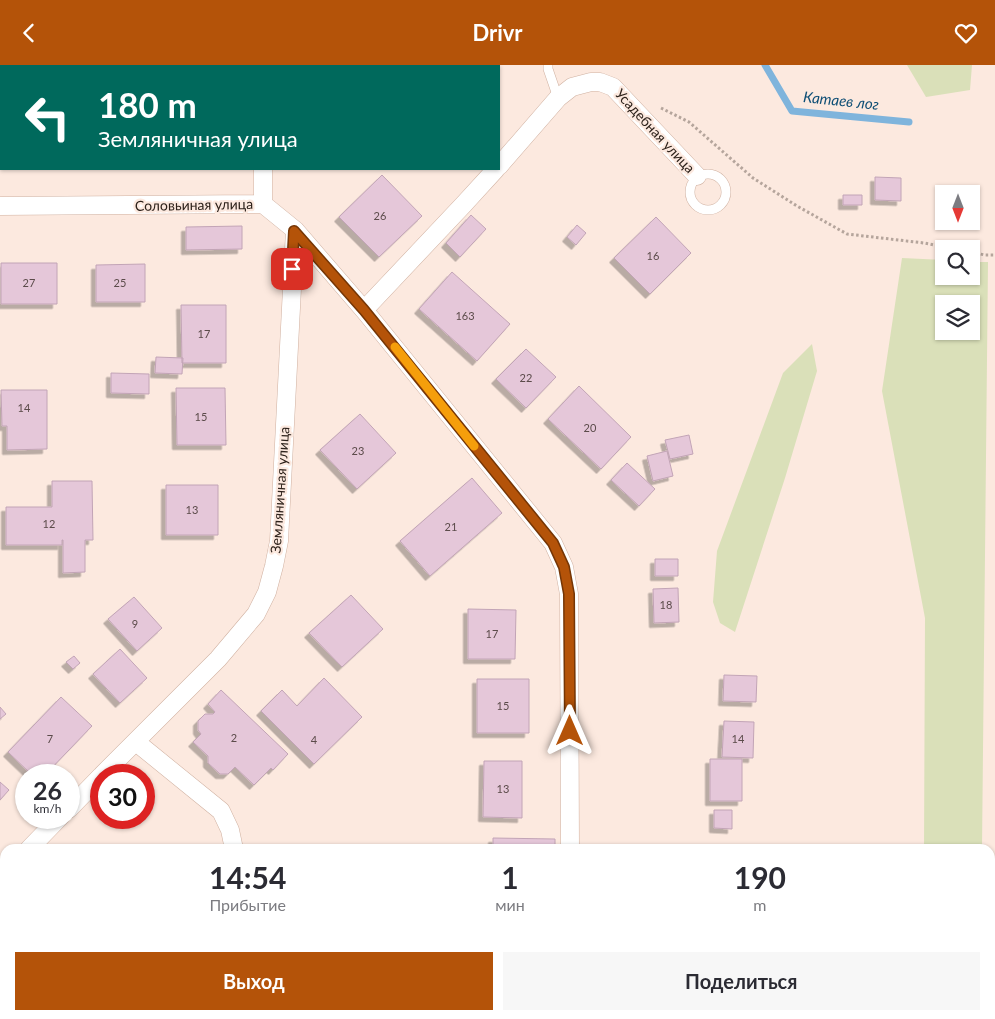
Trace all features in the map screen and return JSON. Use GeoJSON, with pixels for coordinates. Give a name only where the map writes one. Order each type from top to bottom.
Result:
{"type":"FeatureCollection","features":[{"type":"Feature","properties":{"kind":"street","name":"Усадебная улица"},"geometry":{"type":"LineString","coordinates":[[500,164],[558,98],[572,87],[590,81],[600,82],[613,87],[698,176]]}},
{"type":"Feature","properties":{"kind":"street"},"geometry":{"type":"LineString","coordinates":[[262,170],[263,204]]}},
{"type":"Feature","properties":{"kind":"street"},"geometry":{"type":"LineString","coordinates":[[364,310],[495,170]]}},
{"type":"Feature","properties":{"kind":"street","name":"Соловьиная улица"},"geometry":{"type":"LineString","coordinates":[[0,207],[263,204],[294,231],[364,310],[553,543],[564,567],[569,594],[570,844]]}},
{"type":"Feature","properties":{"kind":"street","name":"Земляничная улица"},"geometry":{"type":"LineString","coordinates":[[114,764],[239,636],[256,614],[267,592],[274,567],[278,541],[294,231]]}},
{"type":"Feature","properties":{"kind":"street"},"geometry":{"type":"LineString","coordinates":[[136,742],[221,811],[230,830],[233,844]]}},
{"type":"Feature","properties":{"kind":"street","name":"Земляничная улица"},"geometry":{"type":"LineString","coordinates":[[80,798],[90,788]]}},
{"type":"Feature","properties":{"kind":"street"},"geometry":{"type":"LineString","coordinates":[[34,844],[48,829]]}},
{"type":"Feature","properties":{"kind":"lane"},"geometry":{"type":"LineString","coordinates":[[548,65],[558,98]]}},
{"type":"Feature","properties":{"kind":"lane"},"geometry":{"type":"LineString","coordinates":[[711,174],[716,175],[723,181],[726,195],[718,207],[704,209],[699,208],[692,202],[690,197],[691,183],[698,176],[711,174]]}},
{"type":"Feature","properties":{"kind":"path"},"geometry":{"type":"LineString","coordinates":[[658,106],[689,121],[753,178],[847,234],[935,245]]}},
{"type":"Feature","properties":{"kind":"path"},"geometry":{"type":"LineString","coordinates":[[980,254],[995,255]]}},
{"type":"Feature","properties":{"kind":"green space"},"geometry":{"type":"Polygon","coordinates":[[[907,65],[972,65],[970,90],[926,97],[907,65]]]}},
{"type":"Feature","properties":{"kind":"green space"},"geometry":{"type":"Polygon","coordinates":[[[902,258],[935,260],[935,285],[980,285],[980,262],[988,262],[982,844],[924,844],[925,618],[882,391],[902,258]]]}},
{"type":"Feature","properties":{"kind":"green space"},"geometry":{"type":"Polygon","coordinates":[[[812,344],[817,371],[785,478],[735,632],[720,623],[713,602],[717,551],[783,373],[812,344]]]}},
{"type":"Feature","properties":{"kind":"building"},"geometry":{"type":"Polygon","coordinates":[[[382,175],[422,216],[379,257],[339,217],[382,175]]]}},
{"type":"Feature","properties":{"kind":"building"},"geometry":{"type":"Polygon","coordinates":[[[875,177],[901,178],[901,201],[875,200],[875,177]]]}},
{"type":"Feature","properties":{"kind":"building"},"geometry":{"type":"Polygon","coordinates":[[[843,195],[862,195],[862,205],[843,205],[843,195]]]}},
{"type":"Feature","properties":{"kind":"building"},"geometry":{"type":"Polygon","coordinates":[[[471,215],[486,229],[460,257],[446,243],[471,215]]]}},
{"type":"Feature","properties":{"kind":"building"},"geometry":{"type":"Polygon","coordinates":[[[656,217],[691,253],[650,294],[614,258],[656,217]]]}},
{"type":"Feature","properties":{"kind":"building"},"geometry":{"type":"Polygon","coordinates":[[[577,225],[586,233],[576,245],[567,237],[577,225]]]}},
{"type":"Feature","properties":{"kind":"building"},"geometry":{"type":"Polygon","coordinates":[[[242,226],[242,249],[186,250],[186,227],[242,226]]]}},
{"type":"Feature","properties":{"kind":"building"},"geometry":{"type":"Polygon","coordinates":[[[1,263],[57,263],[57,304],[1,304],[1,263]]]}},
{"type":"Feature","properties":{"kind":"building"},"geometry":{"type":"Polygon","coordinates":[[[145,264],[145,302],[96,302],[96,265],[145,264]]]}},
{"type":"Feature","properties":{"kind":"building"},"geometry":{"type":"Polygon","coordinates":[[[452,272],[510,324],[477,361],[419,309],[452,272]]]}},
{"type":"Feature","properties":{"kind":"building"},"geometry":{"type":"Polygon","coordinates":[[[181,305],[226,305],[226,363],[182,363],[181,305]]]}},
{"type":"Feature","properties":{"kind":"building"},"geometry":{"type":"Polygon","coordinates":[[[526,349],[556,377],[526,408],[496,379],[526,349]]]}},
{"type":"Feature","properties":{"kind":"building"},"geometry":{"type":"Polygon","coordinates":[[[156,357],[183,358],[182,374],[155,373],[156,357]]]}},
{"type":"Feature","properties":{"kind":"building"},"geometry":{"type":"Polygon","coordinates":[[[111,373],[149,374],[149,394],[111,393],[111,373]]]}},
{"type":"Feature","properties":{"kind":"building"},"geometry":{"type":"Polygon","coordinates":[[[579,386],[631,437],[601,469],[548,419],[579,386]]]}},
{"type":"Feature","properties":{"kind":"building"},"geometry":{"type":"Polygon","coordinates":[[[176,388],[225,388],[226,445],[177,445],[176,388]]]}},
{"type":"Feature","properties":{"kind":"building"},"geometry":{"type":"Polygon","coordinates":[[[1,390],[47,390],[47,449],[7,450],[7,426],[2,426],[1,390]]]}},
{"type":"Feature","properties":{"kind":"building"},"geometry":{"type":"Polygon","coordinates":[[[360,414],[396,453],[357,489],[320,450],[360,414]]]}},
{"type":"Feature","properties":{"kind":"building"},"geometry":{"type":"Polygon","coordinates":[[[689,435],[693,454],[670,459],[665,440],[689,435]]]}},
{"type":"Feature","properties":{"kind":"building"},"geometry":{"type":"Polygon","coordinates":[[[667,451],[673,476],[653,481],[647,456],[667,451]]]}},
{"type":"Feature","properties":{"kind":"building"},"geometry":{"type":"Polygon","coordinates":[[[627,463],[655,489],[639,506],[611,480],[627,463]]]}},
{"type":"Feature","properties":{"kind":"building"},"geometry":{"type":"Polygon","coordinates":[[[472,478],[502,513],[430,576],[400,541],[472,478]]]}},
{"type":"Feature","properties":{"kind":"building"},"geometry":{"type":"Polygon","coordinates":[[[52,481],[92,481],[93,540],[85,540],[85,572],[63,573],[63,540],[62,545],[6,545],[6,507],[52,507],[52,481]]]}},
{"type":"Feature","properties":{"kind":"building"},"geometry":{"type":"Polygon","coordinates":[[[166,485],[218,485],[218,535],[166,535],[166,485]]]}},
{"type":"Feature","properties":{"kind":"building"},"geometry":{"type":"Polygon","coordinates":[[[655,559],[678,559],[678,576],[655,576],[655,559]]]}},
{"type":"Feature","properties":{"kind":"building"},"geometry":{"type":"Polygon","coordinates":[[[678,588],[679,622],[654,623],[653,589],[678,588]]]}},
{"type":"Feature","properties":{"kind":"building"},"geometry":{"type":"Polygon","coordinates":[[[351,595],[383,629],[342,667],[309,633],[351,595]]]}},
{"type":"Feature","properties":{"kind":"building"},"geometry":{"type":"Polygon","coordinates":[[[134,597],[162,628],[137,651],[108,619],[134,597]]]}},
{"type":"Feature","properties":{"kind":"building"},"geometry":{"type":"Polygon","coordinates":[[[468,609],[516,610],[515,659],[468,659],[468,609]]]}},
{"type":"Feature","properties":{"kind":"building"},"geometry":{"type":"Polygon","coordinates":[[[120,649],[147,678],[120,703],[93,674],[120,649]]]}},
{"type":"Feature","properties":{"kind":"building"},"geometry":{"type":"Polygon","coordinates":[[[74,656],[80,663],[73,669],[66,662],[74,656]]]}},
{"type":"Feature","properties":{"kind":"building"},"geometry":{"type":"Polygon","coordinates":[[[724,675],[757,676],[756,702],[723,701],[724,675]]]}},
{"type":"Feature","properties":{"kind":"building"},"geometry":{"type":"Polygon","coordinates":[[[324,678],[362,717],[314,764],[261,711],[282,690],[297,706],[324,678]]]}},
{"type":"Feature","properties":{"kind":"building"},"geometry":{"type":"Polygon","coordinates":[[[477,679],[529,679],[529,733],[477,733],[477,679]]]}},
{"type":"Feature","properties":{"kind":"building"},"geometry":{"type":"Polygon","coordinates":[[[221,690],[288,754],[273,770],[271,768],[254,785],[235,767],[228,774],[220,774],[208,763],[208,756],[193,742],[201,734],[198,730],[198,721],[205,714],[213,714],[215,712],[208,704],[221,690]]]}},
{"type":"Feature","properties":{"kind":"building"},"geometry":{"type":"Polygon","coordinates":[[[61,697],[92,726],[56,764],[21,764],[8,752],[61,697]]]}},
{"type":"Feature","properties":{"kind":"building"},"geometry":{"type":"Polygon","coordinates":[[[0,707],[6,714],[0,719],[0,707]]]}},
{"type":"Feature","properties":{"kind":"building"},"geometry":{"type":"Polygon","coordinates":[[[724,721],[754,722],[753,758],[722,757],[724,721]]]}},
{"type":"Feature","properties":{"kind":"building"},"geometry":{"type":"Polygon","coordinates":[[[710,759],[742,759],[742,801],[710,801],[710,759]]]}},
{"type":"Feature","properties":{"kind":"building"},"geometry":{"type":"Polygon","coordinates":[[[484,761],[522,761],[522,818],[483,817],[484,761]]]}},
{"type":"Feature","properties":{"kind":"building"},"geometry":{"type":"Polygon","coordinates":[[[0,782],[9,790],[0,800],[0,782]]]}},
{"type":"Feature","properties":{"kind":"building"},"geometry":{"type":"Polygon","coordinates":[[[714,810],[732,810],[732,829],[714,828],[714,810]]]}},
{"type":"Feature","properties":{"kind":"building"},"geometry":{"type":"Polygon","coordinates":[[[493,838],[555,839],[555,844],[493,844],[493,838]]]}},
{"type":"Feature","properties":{"kind":"waterway","name":"Катаев лог"},"geometry":{"type":"LineString","coordinates":[[765,65],[792,111],[909,122]]}},
{"type":"Feature","properties":{"kind":"slow traffic"},"geometry":{"type":"LineString","coordinates":[[395,347],[474,446]]}},
{"type":"Feature","properties":{"kind":"route"},"geometry":{"type":"LineString","coordinates":[[292,269],[294,231],[364,310],[553,543],[564,567],[569,594],[570,731]]}}]}
